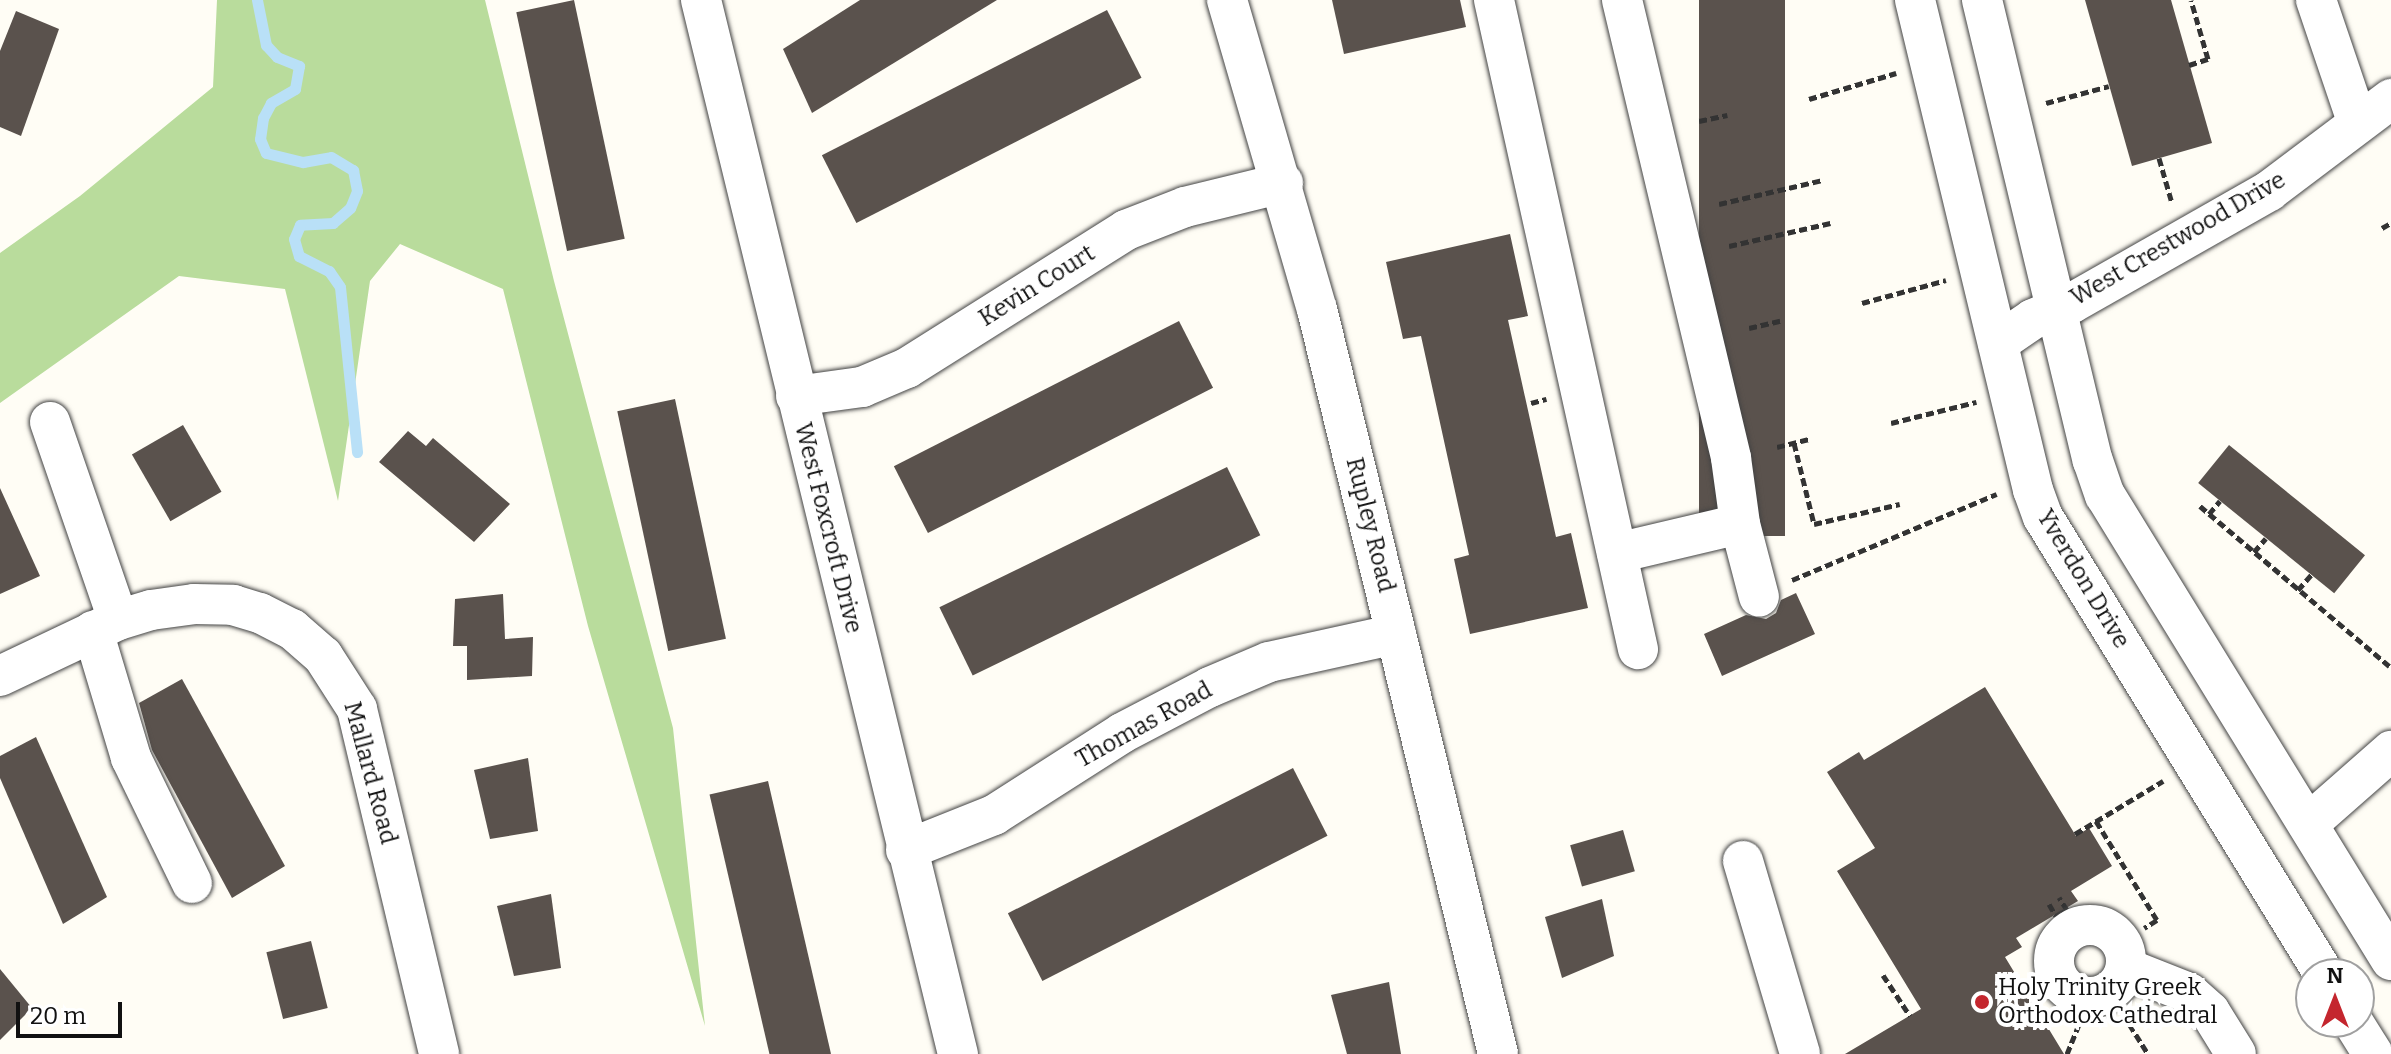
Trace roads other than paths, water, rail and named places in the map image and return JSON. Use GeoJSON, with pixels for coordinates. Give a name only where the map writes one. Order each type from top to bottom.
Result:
{"type":"FeatureCollection","features":[{"type":"Feature","properties":{"kind":"street","name":"West Foxcroft Drive"},"geometry":{"type":"LineString","coordinates":[[701,0],[958,1054]]}},
{"type":"Feature","properties":{"kind":"street","name":"Rupley Road"},"geometry":{"type":"LineString","coordinates":[[1227,0],[1283,183],[1317,309],[1498,1054]]}},
{"type":"Feature","properties":{"kind":"street"},"geometry":{"type":"LineString","coordinates":[[1494,0],[1638,649]]}},
{"type":"Feature","properties":{"kind":"street"},"geometry":{"type":"LineString","coordinates":[[1622,0],[1731,458],[1740,524],[1759,597]]}},
{"type":"Feature","properties":{"kind":"street","name":"Yverdon Drive"},"geometry":{"type":"LineString","coordinates":[[1915,0],[2043,517],[2314,958]]}},
{"type":"Feature","properties":{"kind":"street"},"geometry":{"type":"LineString","coordinates":[[1982,0],[2056,309],[2105,495],[2391,960]]}},
{"type":"Feature","properties":{"kind":"street"},"geometry":{"type":"LineString","coordinates":[[2316,0],[2357,121]]}},
{"type":"Feature","properties":{"kind":"street","name":"West Crestwood Drive"},"geometry":{"type":"LineString","coordinates":[[1998,343],[2269,191],[2357,121],[2391,99]]}},
{"type":"Feature","properties":{"kind":"street","name":"Kevin Court"},"geometry":{"type":"LineString","coordinates":[[796,396],[862,387],[907,368],[1126,230],[1185,207],[1283,183]]}},
{"type":"Feature","properties":{"kind":"street"},"geometry":{"type":"LineString","coordinates":[[50,422],[106,626],[131,758],[192,883]]}},
{"type":"Feature","properties":{"kind":"street"},"geometry":{"type":"LineString","coordinates":[[1617,553],[1740,524]]}},
{"type":"Feature","properties":{"kind":"street","name":"Mallard Road"},"geometry":{"type":"LineString","coordinates":[[0,676],[106,626],[151,610],[194,604],[233,605],[260,613],[292,629],[323,656],[357,709],[439,1054]]}},
{"type":"Feature","properties":{"kind":"street","name":"Thomas Road"},"geometry":{"type":"LineString","coordinates":[[906,850],[994,815],[1122,733],[1210,687],[1269,662],[1396,634]]}},
{"type":"Feature","properties":{"kind":"street"},"geometry":{"type":"LineString","coordinates":[[2308,824],[2391,751]]}},
{"type":"Feature","properties":{"kind":"street"},"geometry":{"type":"LineString","coordinates":[[1743,861],[1800,1054]]}},
{"type":"Feature","properties":{"kind":"street"},"geometry":{"type":"LineString","coordinates":[[2126,968],[2189,993],[2210,1012],[2236,1054]]}},
{"type":"Feature","properties":{"kind":"waterway"},"geometry":{"type":"LineString","coordinates":[[257,0],[266,45],[277,57],[299,66],[295,89],[271,103],[263,118],[260,139],[266,153],[303,162],[331,157],[353,170],[357,191],[350,208],[333,223],[300,225],[294,239],[299,256],[329,271],[340,287],[357,452]]}},
{"type":"Feature","properties":{"kind":"place","name":"Holy Trinity Greek Orthodox Cathedral"},"geometry":{"type":"Point","coordinates":[1982,1002]}}]}
